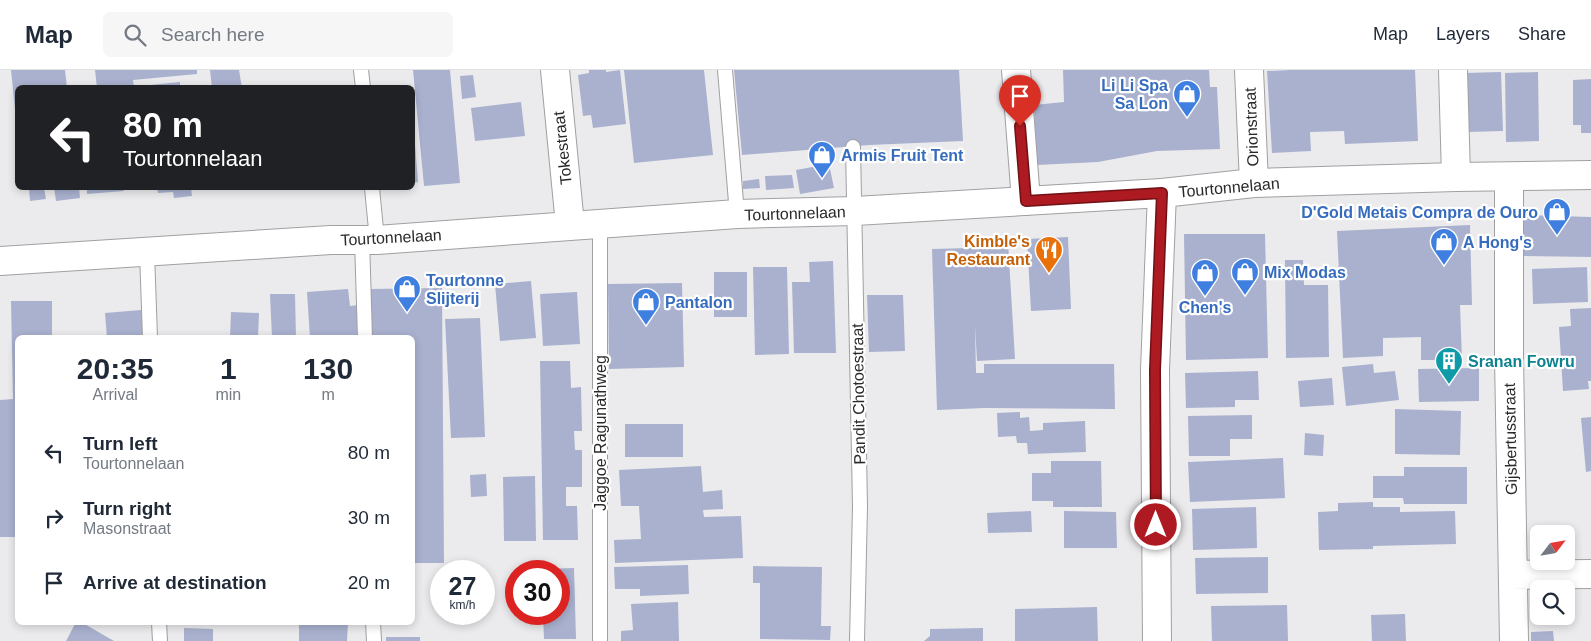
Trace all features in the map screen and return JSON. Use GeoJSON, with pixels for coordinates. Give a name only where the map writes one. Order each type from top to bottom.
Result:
{"type":"FeatureCollection","features":[{"type":"Feature","properties":{"kind":"street","name":"Tokestraat"},"geometry":{"type":"LineString","coordinates":[[555,70],[570,226]]}},
{"type":"Feature","properties":{"kind":"street"},"geometry":{"type":"LineString","coordinates":[[1016,70],[1026,201]]}},
{"type":"Feature","properties":{"kind":"street","name":"Orionstraat"},"geometry":{"type":"LineString","coordinates":[[1249,70],[1254,183]]}},
{"type":"Feature","properties":{"kind":"street"},"geometry":{"type":"LineString","coordinates":[[1454,70],[1456,177]]}},
{"type":"Feature","properties":{"kind":"street","name":"Tourtonnelaan"},"geometry":{"type":"LineString","coordinates":[[0,261],[331,240],[369,240],[737,214],[855,211],[1162,193],[1254,183],[1591,175]]}},
{"type":"Feature","properties":{"kind":"street","name":"Gijsbertusstraat"},"geometry":{"type":"LineString","coordinates":[[1508,177],[1514,641]]}},
{"type":"Feature","properties":{"kind":"street"},"geometry":{"type":"LineString","coordinates":[[1157,641],[1155,370],[1162,193]]}},
{"type":"Feature","properties":{"kind":"street"},"geometry":{"type":"LineString","coordinates":[[1513,575],[1591,574]]}},
{"type":"Feature","properties":{"kind":"lane"},"geometry":{"type":"LineString","coordinates":[[361,70],[363,85]]}},
{"type":"Feature","properties":{"kind":"lane"},"geometry":{"type":"LineString","coordinates":[[725,70],[737,214]]}},
{"type":"Feature","properties":{"kind":"lane","name":"Pandit Chotoestraat"},"geometry":{"type":"LineString","coordinates":[[853,147],[860,506],[857,641]]}},
{"type":"Feature","properties":{"kind":"lane"},"geometry":{"type":"LineString","coordinates":[[365,335],[372,190]]}},
{"type":"Feature","properties":{"kind":"lane","name":"Jaggoe Ragunathweg"},"geometry":{"type":"LineString","coordinates":[[600,225],[600,641]]}},
{"type":"Feature","properties":{"kind":"lane"},"geometry":{"type":"LineString","coordinates":[[147,252],[150,335]]}},
{"type":"Feature","properties":{"kind":"lane"},"geometry":{"type":"LineString","coordinates":[[160,625],[160,641]]}},
{"type":"Feature","properties":{"kind":"lane"},"geometry":{"type":"LineString","coordinates":[[374,625],[374,641]]}},
{"type":"Feature","properties":{"kind":"building"},"geometry":{"type":"Polygon","coordinates":[[[11,70],[65,70],[67,85],[15,85],[15,109],[11,70]]]}},
{"type":"Feature","properties":{"kind":"building"},"geometry":{"type":"Polygon","coordinates":[[[95,70],[197,70],[197,74],[133,80],[134,85],[97,85],[95,70]]]}},
{"type":"Feature","properties":{"kind":"building"},"geometry":{"type":"Polygon","coordinates":[[[210,70],[239,70],[242,85],[212,85],[210,70]]]}},
{"type":"Feature","properties":{"kind":"building"},"geometry":{"type":"Polygon","coordinates":[[[413,70],[450,70],[460,183],[424,186],[413,70]]]}},
{"type":"Feature","properties":{"kind":"building"},"geometry":{"type":"Polygon","coordinates":[[[589,70],[606,70],[606,72],[620,70],[626,124],[593,128],[591,115],[583,116],[578,75],[589,73],[589,70]]]}},
{"type":"Feature","properties":{"kind":"building"},"geometry":{"type":"Polygon","coordinates":[[[624,70],[704,70],[713,155],[634,163],[624,70]]]}},
{"type":"Feature","properties":{"kind":"building"},"geometry":{"type":"Polygon","coordinates":[[[734,70],[959,70],[963,141],[869,145],[742,155],[734,70]]]}},
{"type":"Feature","properties":{"kind":"building"},"geometry":{"type":"Polygon","coordinates":[[[1063,70],[1209,70],[1210,87],[1217,87],[1220,149],[1157,151],[1098,162],[1037,165],[1034,105],[1064,102],[1063,70]]]}},
{"type":"Feature","properties":{"kind":"building"},"geometry":{"type":"Polygon","coordinates":[[[1415,70],[1418,141],[1345,144],[1344,131],[1310,132],[1311,151],[1272,153],[1267,71],[1415,70]]]}},
{"type":"Feature","properties":{"kind":"building"},"geometry":{"type":"Polygon","coordinates":[[[1501,72],[1503,131],[1468,132],[1466,73],[1501,72]]]}},
{"type":"Feature","properties":{"kind":"building"},"geometry":{"type":"Polygon","coordinates":[[[1538,72],[1539,141],[1506,142],[1505,73],[1538,72]]]}},
{"type":"Feature","properties":{"kind":"building"},"geometry":{"type":"Polygon","coordinates":[[[473,75],[476,97],[462,99],[460,76],[473,75]]]}},
{"type":"Feature","properties":{"kind":"building"},"geometry":{"type":"Polygon","coordinates":[[[1591,79],[1591,133],[1581,133],[1581,125],[1573,125],[1573,80],[1591,79]]]}},
{"type":"Feature","properties":{"kind":"building"},"geometry":{"type":"Polygon","coordinates":[[[180,82],[180,85],[150,85],[180,82]]]}},
{"type":"Feature","properties":{"kind":"building"},"geometry":{"type":"Polygon","coordinates":[[[521,102],[525,136],[475,141],[471,108],[521,102]]]}},
{"type":"Feature","properties":{"kind":"building"},"geometry":{"type":"Polygon","coordinates":[[[415,144],[418,182],[415,182],[415,144]]]}},
{"type":"Feature","properties":{"kind":"building"},"geometry":{"type":"Polygon","coordinates":[[[829,164],[834,188],[800,194],[796,170],[829,164]]]}},
{"type":"Feature","properties":{"kind":"building"},"geometry":{"type":"Polygon","coordinates":[[[792,175],[794,188],[766,190],[765,176],[792,175]]]}},
{"type":"Feature","properties":{"kind":"building"},"geometry":{"type":"Polygon","coordinates":[[[759,179],[760,188],[743,189],[743,181],[759,179]]]}},
{"type":"Feature","properties":{"kind":"building"},"geometry":{"type":"Polygon","coordinates":[[[29,190],[44,190],[46,199],[30,201],[29,190]]]}},
{"type":"Feature","properties":{"kind":"building"},"geometry":{"type":"Polygon","coordinates":[[[54,190],[79,190],[80,198],[56,201],[54,190]]]}},
{"type":"Feature","properties":{"kind":"building"},"geometry":{"type":"Polygon","coordinates":[[[87,190],[124,191],[87,194],[87,190]]]}},
{"type":"Feature","properties":{"kind":"building"},"geometry":{"type":"Polygon","coordinates":[[[157,190],[191,190],[192,196],[174,198],[173,192],[158,193],[157,190]]]}},
{"type":"Feature","properties":{"kind":"building","name":"D'Gold Metais Compra de Ouro"},"geometry":{"type":"Polygon","coordinates":[[[1522,215],[1591,217],[1591,257],[1522,256],[1522,215]]]}},
{"type":"Feature","properties":{"kind":"building"},"geometry":{"type":"Polygon","coordinates":[[[1470,225],[1472,305],[1460,305],[1462,360],[1421,360],[1421,337],[1383,338],[1383,356],[1343,358],[1337,231],[1470,225]]]}},
{"type":"Feature","properties":{"kind":"building"},"geometry":{"type":"Polygon","coordinates":[[[1184,234],[1265,234],[1268,358],[1186,360],[1184,234]]]}},
{"type":"Feature","properties":{"kind":"building","name":"Kimble's Restaurant"},"geometry":{"type":"Polygon","coordinates":[[[1068,237],[1071,309],[1031,311],[1027,239],[1068,237]]]}},
{"type":"Feature","properties":{"kind":"building"},"geometry":{"type":"Polygon","coordinates":[[[1008,242],[1015,359],[977,361],[975,325],[976,373],[984,373],[984,364],[1114,364],[1115,409],[984,408],[937,410],[932,249],[971,248],[970,244],[1008,242]]]}},
{"type":"Feature","properties":{"kind":"building"},"geometry":{"type":"Polygon","coordinates":[[[1285,260],[1303,260],[1304,285],[1328,285],[1329,357],[1286,358],[1285,260]]]}},
{"type":"Feature","properties":{"kind":"building"},"geometry":{"type":"Polygon","coordinates":[[[833,261],[836,353],[794,353],[792,282],[810,282],[809,262],[833,261]]]}},
{"type":"Feature","properties":{"kind":"building"},"geometry":{"type":"Polygon","coordinates":[[[753,267],[787,267],[789,354],[755,355],[753,267]]]}},
{"type":"Feature","properties":{"kind":"building"},"geometry":{"type":"Polygon","coordinates":[[[1587,267],[1588,302],[1533,304],[1532,269],[1587,267]]]}},
{"type":"Feature","properties":{"kind":"building"},"geometry":{"type":"Polygon","coordinates":[[[714,272],[747,272],[747,317],[714,317],[714,272]]]}},
{"type":"Feature","properties":{"kind":"building"},"geometry":{"type":"Polygon","coordinates":[[[531,281],[536,338],[500,341],[495,284],[531,281]]]}},
{"type":"Feature","properties":{"kind":"building","name":"Pantalon"},"geometry":{"type":"Polygon","coordinates":[[[682,283],[684,367],[609,369],[608,284],[682,283]]]}},
{"type":"Feature","properties":{"kind":"building"},"geometry":{"type":"Polygon","coordinates":[[[442,288],[444,560],[430,560],[430,563],[415,563],[415,335],[372,335],[370,289],[442,288]]]}},
{"type":"Feature","properties":{"kind":"building"},"geometry":{"type":"Polygon","coordinates":[[[348,289],[350,306],[358,305],[360,335],[310,335],[307,292],[348,289]]]}},
{"type":"Feature","properties":{"kind":"building"},"geometry":{"type":"Polygon","coordinates":[[[577,292],[580,344],[543,346],[540,294],[577,292]]]}},
{"type":"Feature","properties":{"kind":"building"},"geometry":{"type":"Polygon","coordinates":[[[270,294],[295,294],[296,335],[272,335],[270,294]]]}},
{"type":"Feature","properties":{"kind":"building"},"geometry":{"type":"Polygon","coordinates":[[[867,295],[903,295],[905,351],[869,352],[867,295]]]}},
{"type":"Feature","properties":{"kind":"building"},"geometry":{"type":"Polygon","coordinates":[[[11,301],[52,301],[52,335],[15,335],[15,537],[0,537],[0,400],[13,399],[11,301]]]}},
{"type":"Feature","properties":{"kind":"building"},"geometry":{"type":"Polygon","coordinates":[[[1591,308],[1591,381],[1588,381],[1589,389],[1563,391],[1559,327],[1571,326],[1570,309],[1591,308]]]}},
{"type":"Feature","properties":{"kind":"building"},"geometry":{"type":"Polygon","coordinates":[[[141,310],[144,335],[107,335],[105,313],[141,310]]]}},
{"type":"Feature","properties":{"kind":"building"},"geometry":{"type":"Polygon","coordinates":[[[231,312],[259,313],[258,335],[230,335],[231,312]]]}},
{"type":"Feature","properties":{"kind":"building"},"geometry":{"type":"Polygon","coordinates":[[[480,318],[485,437],[451,438],[445,319],[480,318]]]}},
{"type":"Feature","properties":{"kind":"building"},"geometry":{"type":"Polygon","coordinates":[[[540,361],[570,361],[571,388],[581,387],[582,431],[574,431],[575,450],[582,450],[582,487],[566,487],[566,506],[577,506],[578,540],[543,540],[540,361]]]}},
{"type":"Feature","properties":{"kind":"building"},"geometry":{"type":"Polygon","coordinates":[[[1373,364],[1374,373],[1395,371],[1399,400],[1346,406],[1342,367],[1373,364]]]}},
{"type":"Feature","properties":{"kind":"building","name":"Sranan Fowru"},"geometry":{"type":"Polygon","coordinates":[[[1479,368],[1479,401],[1419,402],[1418,369],[1479,368]]]}},
{"type":"Feature","properties":{"kind":"building"},"geometry":{"type":"Polygon","coordinates":[[[1258,371],[1259,400],[1235,400],[1235,407],[1186,408],[1185,373],[1258,371]]]}},
{"type":"Feature","properties":{"kind":"building"},"geometry":{"type":"Polygon","coordinates":[[[1332,378],[1334,405],[1300,407],[1298,381],[1332,378]]]}},
{"type":"Feature","properties":{"kind":"building"},"geometry":{"type":"Polygon","coordinates":[[[1395,409],[1461,411],[1460,455],[1395,454],[1395,409]]]}},
{"type":"Feature","properties":{"kind":"building"},"geometry":{"type":"Polygon","coordinates":[[[1020,412],[1020,418],[1029,417],[1030,431],[1043,430],[1043,423],[1085,421],[1086,452],[1028,454],[1027,443],[1017,443],[1016,436],[998,437],[997,413],[1020,412]]]}},
{"type":"Feature","properties":{"kind":"building"},"geometry":{"type":"Polygon","coordinates":[[[1252,415],[1252,439],[1230,439],[1230,456],[1189,456],[1188,416],[1252,415]]]}},
{"type":"Feature","properties":{"kind":"building"},"geometry":{"type":"Polygon","coordinates":[[[1591,417],[1591,471],[1586,472],[1581,418],[1591,417]]]}},
{"type":"Feature","properties":{"kind":"building"},"geometry":{"type":"Polygon","coordinates":[[[625,424],[683,424],[683,457],[625,457],[625,424]]]}},
{"type":"Feature","properties":{"kind":"building"},"geometry":{"type":"Polygon","coordinates":[[[1305,433],[1324,435],[1323,456],[1304,455],[1305,433]]]}},
{"type":"Feature","properties":{"kind":"building"},"geometry":{"type":"Polygon","coordinates":[[[1283,458],[1285,498],[1190,502],[1188,462],[1283,458]]]}},
{"type":"Feature","properties":{"kind":"building"},"geometry":{"type":"Polygon","coordinates":[[[1051,461],[1101,461],[1102,507],[1053,507],[1053,501],[1032,501],[1032,473],[1051,473],[1051,461]]]}},
{"type":"Feature","properties":{"kind":"building"},"geometry":{"type":"Polygon","coordinates":[[[701,466],[703,492],[722,490],[723,509],[703,510],[704,517],[741,516],[743,558],[615,563],[614,540],[641,539],[639,506],[621,506],[619,470],[701,466]]]}},
{"type":"Feature","properties":{"kind":"building"},"geometry":{"type":"Polygon","coordinates":[[[1404,467],[1467,467],[1467,504],[1404,504],[1403,498],[1373,498],[1373,476],[1404,476],[1404,467]]]}},
{"type":"Feature","properties":{"kind":"building"},"geometry":{"type":"Polygon","coordinates":[[[486,474],[487,496],[471,497],[470,475],[486,474]]]}},
{"type":"Feature","properties":{"kind":"building"},"geometry":{"type":"Polygon","coordinates":[[[535,476],[536,541],[504,541],[503,477],[535,476]]]}},
{"type":"Feature","properties":{"kind":"building"},"geometry":{"type":"Polygon","coordinates":[[[1373,502],[1373,507],[1400,507],[1400,512],[1455,511],[1456,544],[1373,546],[1373,549],[1319,550],[1318,512],[1338,511],[1338,503],[1373,502]]]}},
{"type":"Feature","properties":{"kind":"building"},"geometry":{"type":"Polygon","coordinates":[[[1256,507],[1257,548],[1193,550],[1192,509],[1256,507]]]}},
{"type":"Feature","properties":{"kind":"building"},"geometry":{"type":"Polygon","coordinates":[[[1031,511],[1032,532],[988,533],[987,513],[1031,511]]]}},
{"type":"Feature","properties":{"kind":"building"},"geometry":{"type":"Polygon","coordinates":[[[1064,511],[1116,512],[1117,548],[1064,548],[1064,511]]]}},
{"type":"Feature","properties":{"kind":"building"},"geometry":{"type":"Polygon","coordinates":[[[1268,557],[1268,593],[1196,594],[1195,558],[1268,557]]]}},
{"type":"Feature","properties":{"kind":"building"},"geometry":{"type":"Polygon","coordinates":[[[688,565],[689,594],[640,596],[640,589],[615,589],[614,567],[688,565]]]}},
{"type":"Feature","properties":{"kind":"building"},"geometry":{"type":"Polygon","coordinates":[[[753,566],[822,567],[821,626],[831,626],[830,640],[760,639],[760,583],[753,583],[753,566]]]}},
{"type":"Feature","properties":{"kind":"building"},"geometry":{"type":"Polygon","coordinates":[[[570,568],[574,568],[576,639],[544,639],[543,625],[570,625],[570,568]]]}},
{"type":"Feature","properties":{"kind":"building"},"geometry":{"type":"Polygon","coordinates":[[[678,602],[679,641],[621,641],[621,631],[633,630],[631,604],[678,602]]]}},
{"type":"Feature","properties":{"kind":"building"},"geometry":{"type":"Polygon","coordinates":[[[1287,605],[1288,641],[1212,641],[1211,606],[1287,605]]]}},
{"type":"Feature","properties":{"kind":"building"},"geometry":{"type":"Polygon","coordinates":[[[1097,607],[1098,641],[1015,641],[1015,609],[1097,607]]]}},
{"type":"Feature","properties":{"kind":"building"},"geometry":{"type":"Polygon","coordinates":[[[1405,614],[1406,641],[1372,641],[1371,615],[1405,614]]]}},
{"type":"Feature","properties":{"kind":"building"},"geometry":{"type":"Polygon","coordinates":[[[74,625],[86,625],[114,641],[66,641],[74,625]]]}},
{"type":"Feature","properties":{"kind":"building"},"geometry":{"type":"Polygon","coordinates":[[[299,625],[348,625],[347,641],[299,641],[299,625]]]}},
{"type":"Feature","properties":{"kind":"building"},"geometry":{"type":"Polygon","coordinates":[[[184,628],[213,629],[213,641],[184,641],[184,628]]]}},
{"type":"Feature","properties":{"kind":"building"},"geometry":{"type":"Polygon","coordinates":[[[983,628],[983,641],[924,641],[930,636],[930,629],[983,628]]]}},
{"type":"Feature","properties":{"kind":"building"},"geometry":{"type":"Polygon","coordinates":[[[1553,631],[1554,641],[1531,641],[1531,632],[1553,631]]]}},
{"type":"Feature","properties":{"kind":"building"},"geometry":{"type":"Polygon","coordinates":[[[386,637],[420,637],[420,641],[386,641],[386,637]]]}},
{"type":"Feature","properties":{"kind":"place","name":"Li Li Spa Sa Lon"},"geometry":{"type":"Point","coordinates":[1187,118]}},
{"type":"Feature","properties":{"kind":"place","name":"Armis Fruit Tent"},"geometry":{"type":"Point","coordinates":[822,179]}},
{"type":"Feature","properties":{"kind":"place","name":"D'Gold Metais Compra de Ouro"},"geometry":{"type":"Point","coordinates":[1557,236]}},
{"type":"Feature","properties":{"kind":"place","name":"A Hong's"},"geometry":{"type":"Point","coordinates":[1444,266]}},
{"type":"Feature","properties":{"kind":"place","name":"Kimble's Restaurant"},"geometry":{"type":"Point","coordinates":[1049,274]}},
{"type":"Feature","properties":{"kind":"place","name":"Mix Modas"},"geometry":{"type":"Point","coordinates":[1245,296]}},
{"type":"Feature","properties":{"kind":"place","name":"Chen's"},"geometry":{"type":"Point","coordinates":[1205,297]}},
{"type":"Feature","properties":{"kind":"place","name":"Tourtonne Slijterij"},"geometry":{"type":"Point","coordinates":[407,313]}},
{"type":"Feature","properties":{"kind":"place","name":"Pantalon"},"geometry":{"type":"Point","coordinates":[646,326]}},
{"type":"Feature","properties":{"kind":"place","name":"Sranan Fowru"},"geometry":{"type":"Point","coordinates":[1449,385]}},
{"type":"Feature","properties":{"kind":"route"},"geometry":{"type":"LineString","coordinates":[[1020,126],[1026,201],[1162,193],[1155,370],[1156,525]]}}]}
